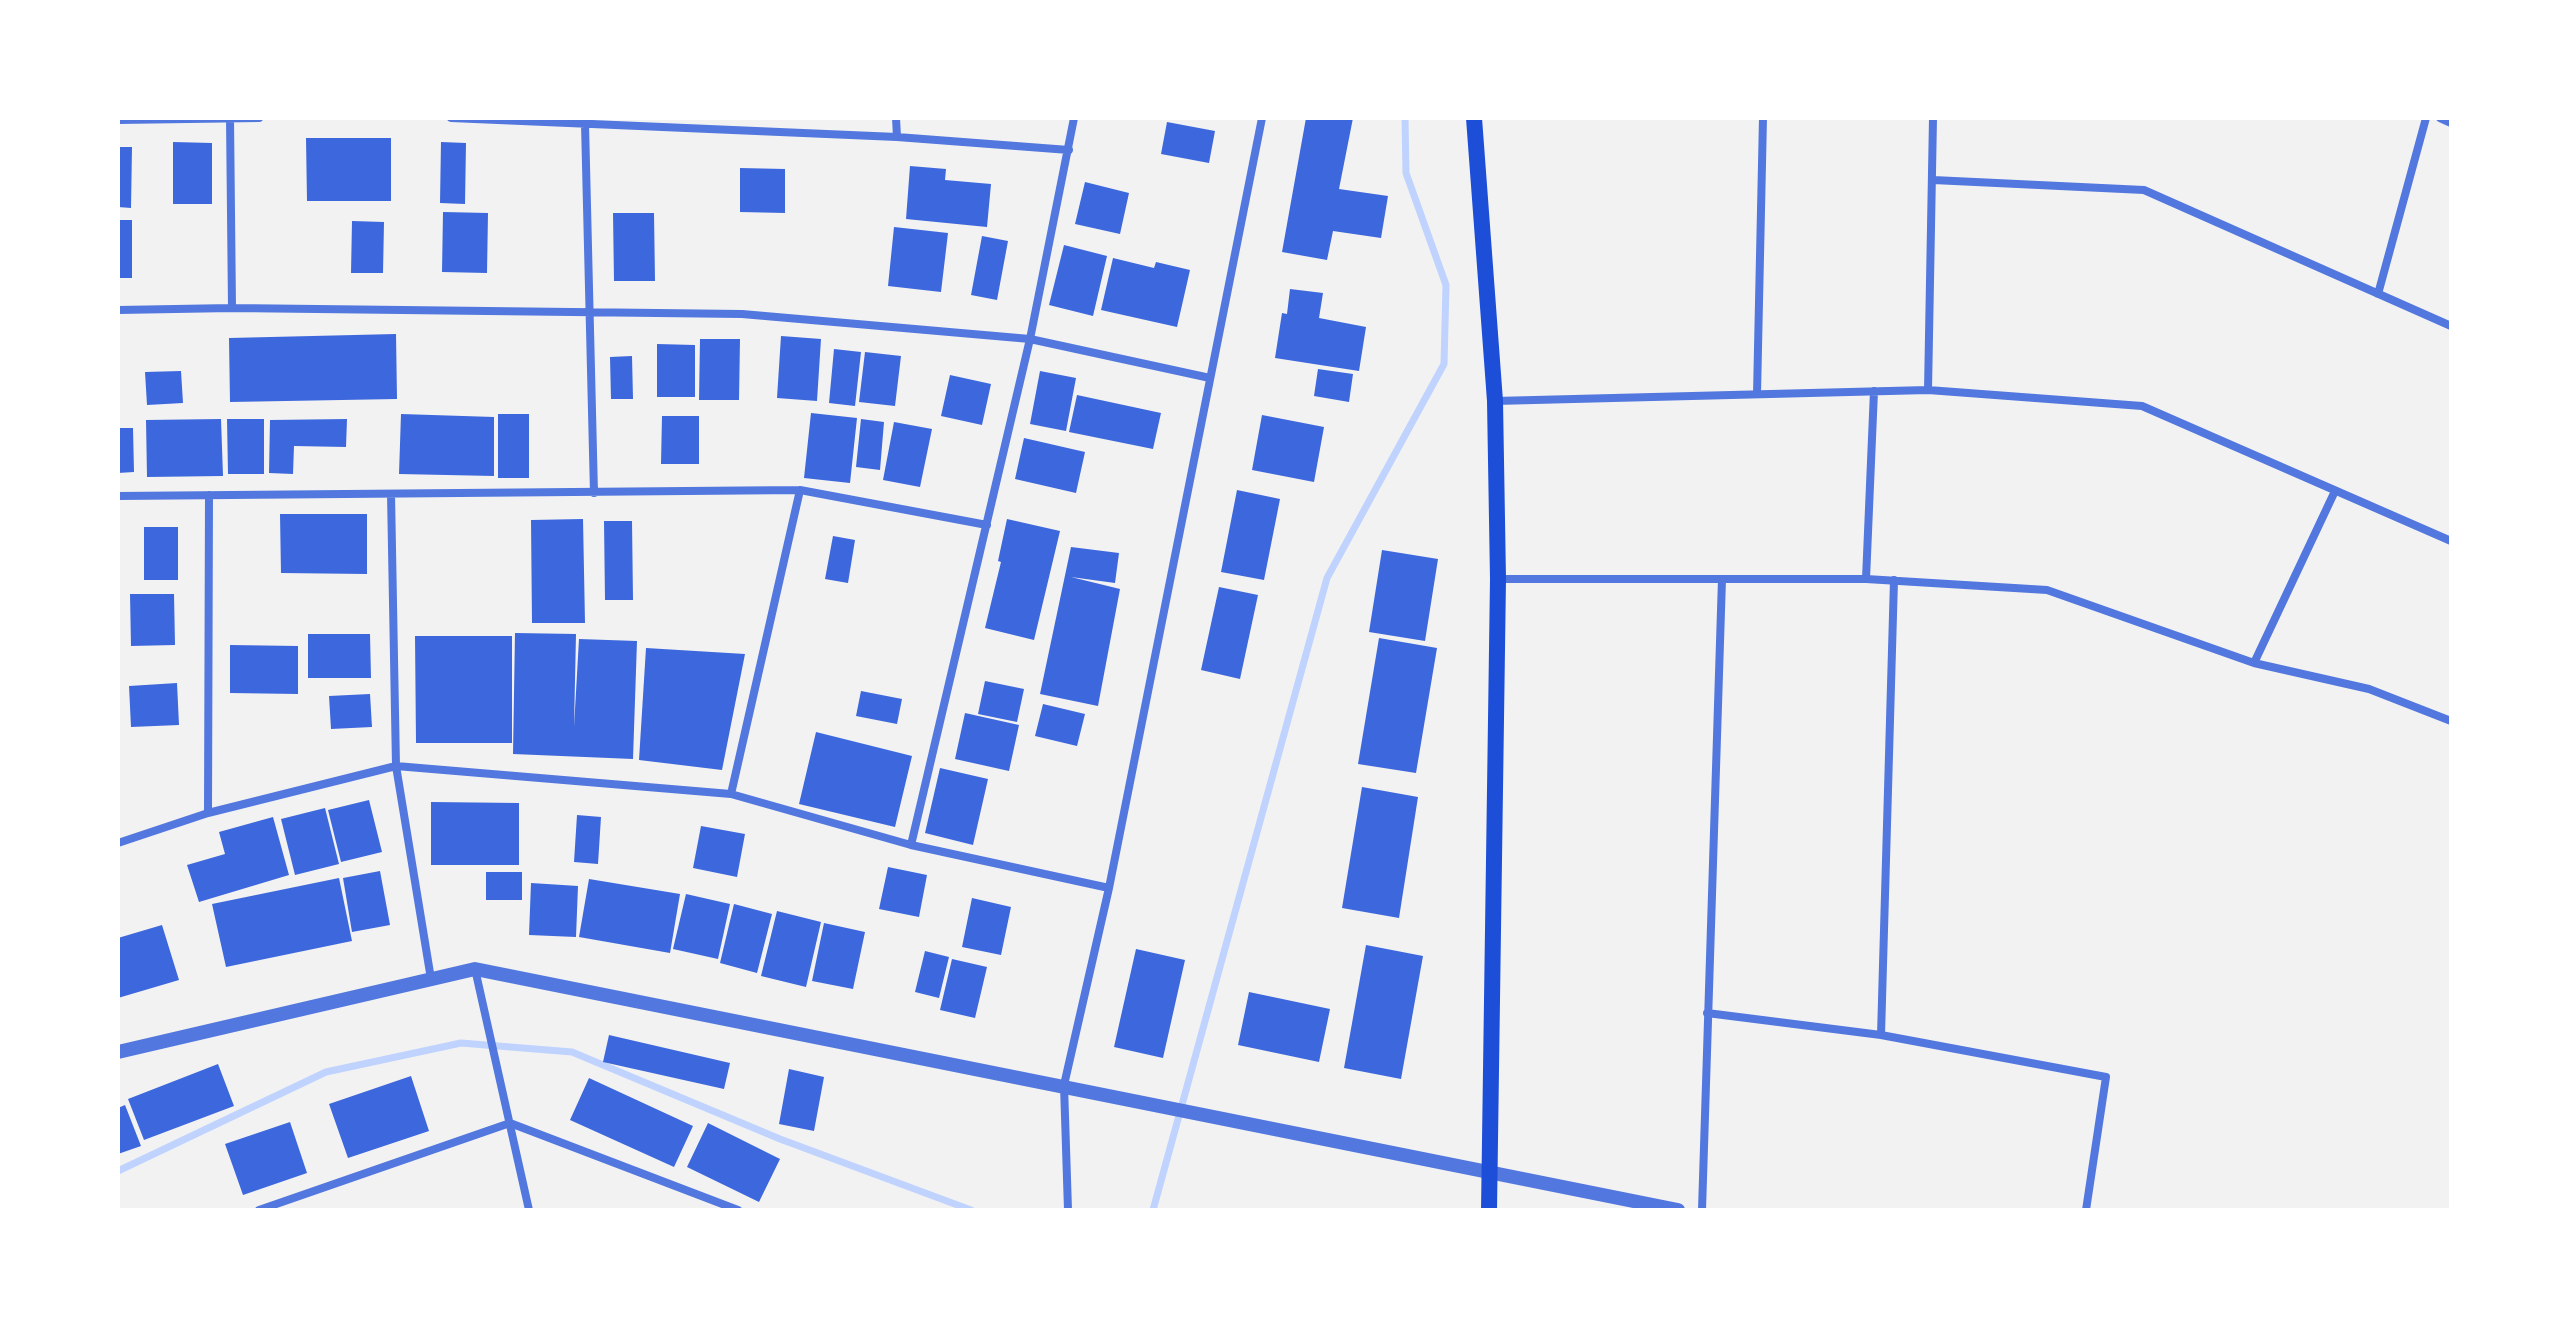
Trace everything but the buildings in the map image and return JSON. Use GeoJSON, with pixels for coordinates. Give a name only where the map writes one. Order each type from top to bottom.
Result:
{"type":"FeatureCollection","features":[{"type":"Feature","properties":{"kind":"main road"},"geometry":{"type":"LineString","coordinates":[[1474,118],[1495,401],[1498,579],[1489,1210]]}},
{"type":"Feature","properties":{"kind":"street"},"geometry":{"type":"LineString","coordinates":[[230,118],[232,308]]}},
{"type":"Feature","properties":{"kind":"street"},"geometry":{"type":"LineString","coordinates":[[118,120],[259,118]]}},
{"type":"Feature","properties":{"kind":"street"},"geometry":{"type":"LineString","coordinates":[[451,118],[897,137],[1069,150]]}},
{"type":"Feature","properties":{"kind":"street"},"geometry":{"type":"LineString","coordinates":[[896,118],[897,137]]}},
{"type":"Feature","properties":{"kind":"street"},"geometry":{"type":"LineString","coordinates":[[911,845],[1030,339],[1074,118]]}},
{"type":"Feature","properties":{"kind":"street"},"geometry":{"type":"LineString","coordinates":[[1068,1210],[1064,1085],[1109,888],[1262,118]]}},
{"type":"Feature","properties":{"kind":"street"},"geometry":{"type":"LineString","coordinates":[[1757,394],[1763,118]]}},
{"type":"Feature","properties":{"kind":"street"},"geometry":{"type":"LineString","coordinates":[[1928,390],[1933,118]]}},
{"type":"Feature","properties":{"kind":"street"},"geometry":{"type":"LineString","coordinates":[[2378,294],[2426,118]]}},
{"type":"Feature","properties":{"kind":"street"},"geometry":{"type":"LineString","coordinates":[[2440,118],[2451,123]]}},
{"type":"Feature","properties":{"kind":"street"},"geometry":{"type":"LineString","coordinates":[[585,124],[594,493]]}},
{"type":"Feature","properties":{"kind":"street"},"geometry":{"type":"LineString","coordinates":[[1933,180],[2144,190],[2451,326]]}},
{"type":"Feature","properties":{"kind":"street"},"geometry":{"type":"LineString","coordinates":[[118,310],[232,308],[742,314],[1030,339],[1210,378]]}},
{"type":"Feature","properties":{"kind":"street"},"geometry":{"type":"LineString","coordinates":[[1495,401],[1928,390],[2142,406],[2451,541]]}},
{"type":"Feature","properties":{"kind":"street"},"geometry":{"type":"LineString","coordinates":[[1866,579],[1874,391]]}},
{"type":"Feature","properties":{"kind":"street"},"geometry":{"type":"LineString","coordinates":[[118,496],[800,490],[987,525]]}},
{"type":"Feature","properties":{"kind":"street"},"geometry":{"type":"LineString","coordinates":[[731,794],[800,490]]}},
{"type":"Feature","properties":{"kind":"street"},"geometry":{"type":"LineString","coordinates":[[2254,663],[2335,491]]}},
{"type":"Feature","properties":{"kind":"street"},"geometry":{"type":"LineString","coordinates":[[391,494],[396,766],[431,979]]}},
{"type":"Feature","properties":{"kind":"street"},"geometry":{"type":"LineString","coordinates":[[208,813],[209,495]]}},
{"type":"Feature","properties":{"kind":"street"},"geometry":{"type":"LineString","coordinates":[[1498,579],[1866,579],[2047,590],[2254,663],[2369,689],[2451,721]]}},
{"type":"Feature","properties":{"kind":"street"},"geometry":{"type":"LineString","coordinates":[[1702,1210],[1722,579]]}},
{"type":"Feature","properties":{"kind":"street"},"geometry":{"type":"LineString","coordinates":[[1881,1035],[1894,580]]}},
{"type":"Feature","properties":{"kind":"street"},"geometry":{"type":"LineString","coordinates":[[118,843],[208,813],[396,766],[731,794],[911,845],[1109,888]]}},
{"type":"Feature","properties":{"kind":"street"},"geometry":{"type":"LineString","coordinates":[[118,1052],[475,969],[1491,1170],[1678,1210]]}},
{"type":"Feature","properties":{"kind":"street"},"geometry":{"type":"LineString","coordinates":[[475,969],[529,1210]]}},
{"type":"Feature","properties":{"kind":"street"},"geometry":{"type":"LineString","coordinates":[[1707,1013],[1881,1035],[2106,1077],[2086,1210]]}},
{"type":"Feature","properties":{"kind":"street"},"geometry":{"type":"LineString","coordinates":[[259,1210],[510,1123],[738,1210]]}},
{"type":"Feature","properties":{"kind":"waterway"},"geometry":{"type":"LineString","coordinates":[[1153,1210],[1327,578],[1444,364],[1446,285],[1406,173],[1405,118]]}},
{"type":"Feature","properties":{"kind":"waterway"},"geometry":{"type":"LineString","coordinates":[[118,1171],[326,1072],[461,1043],[572,1052],[780,1139],[971,1210]]}}]}
